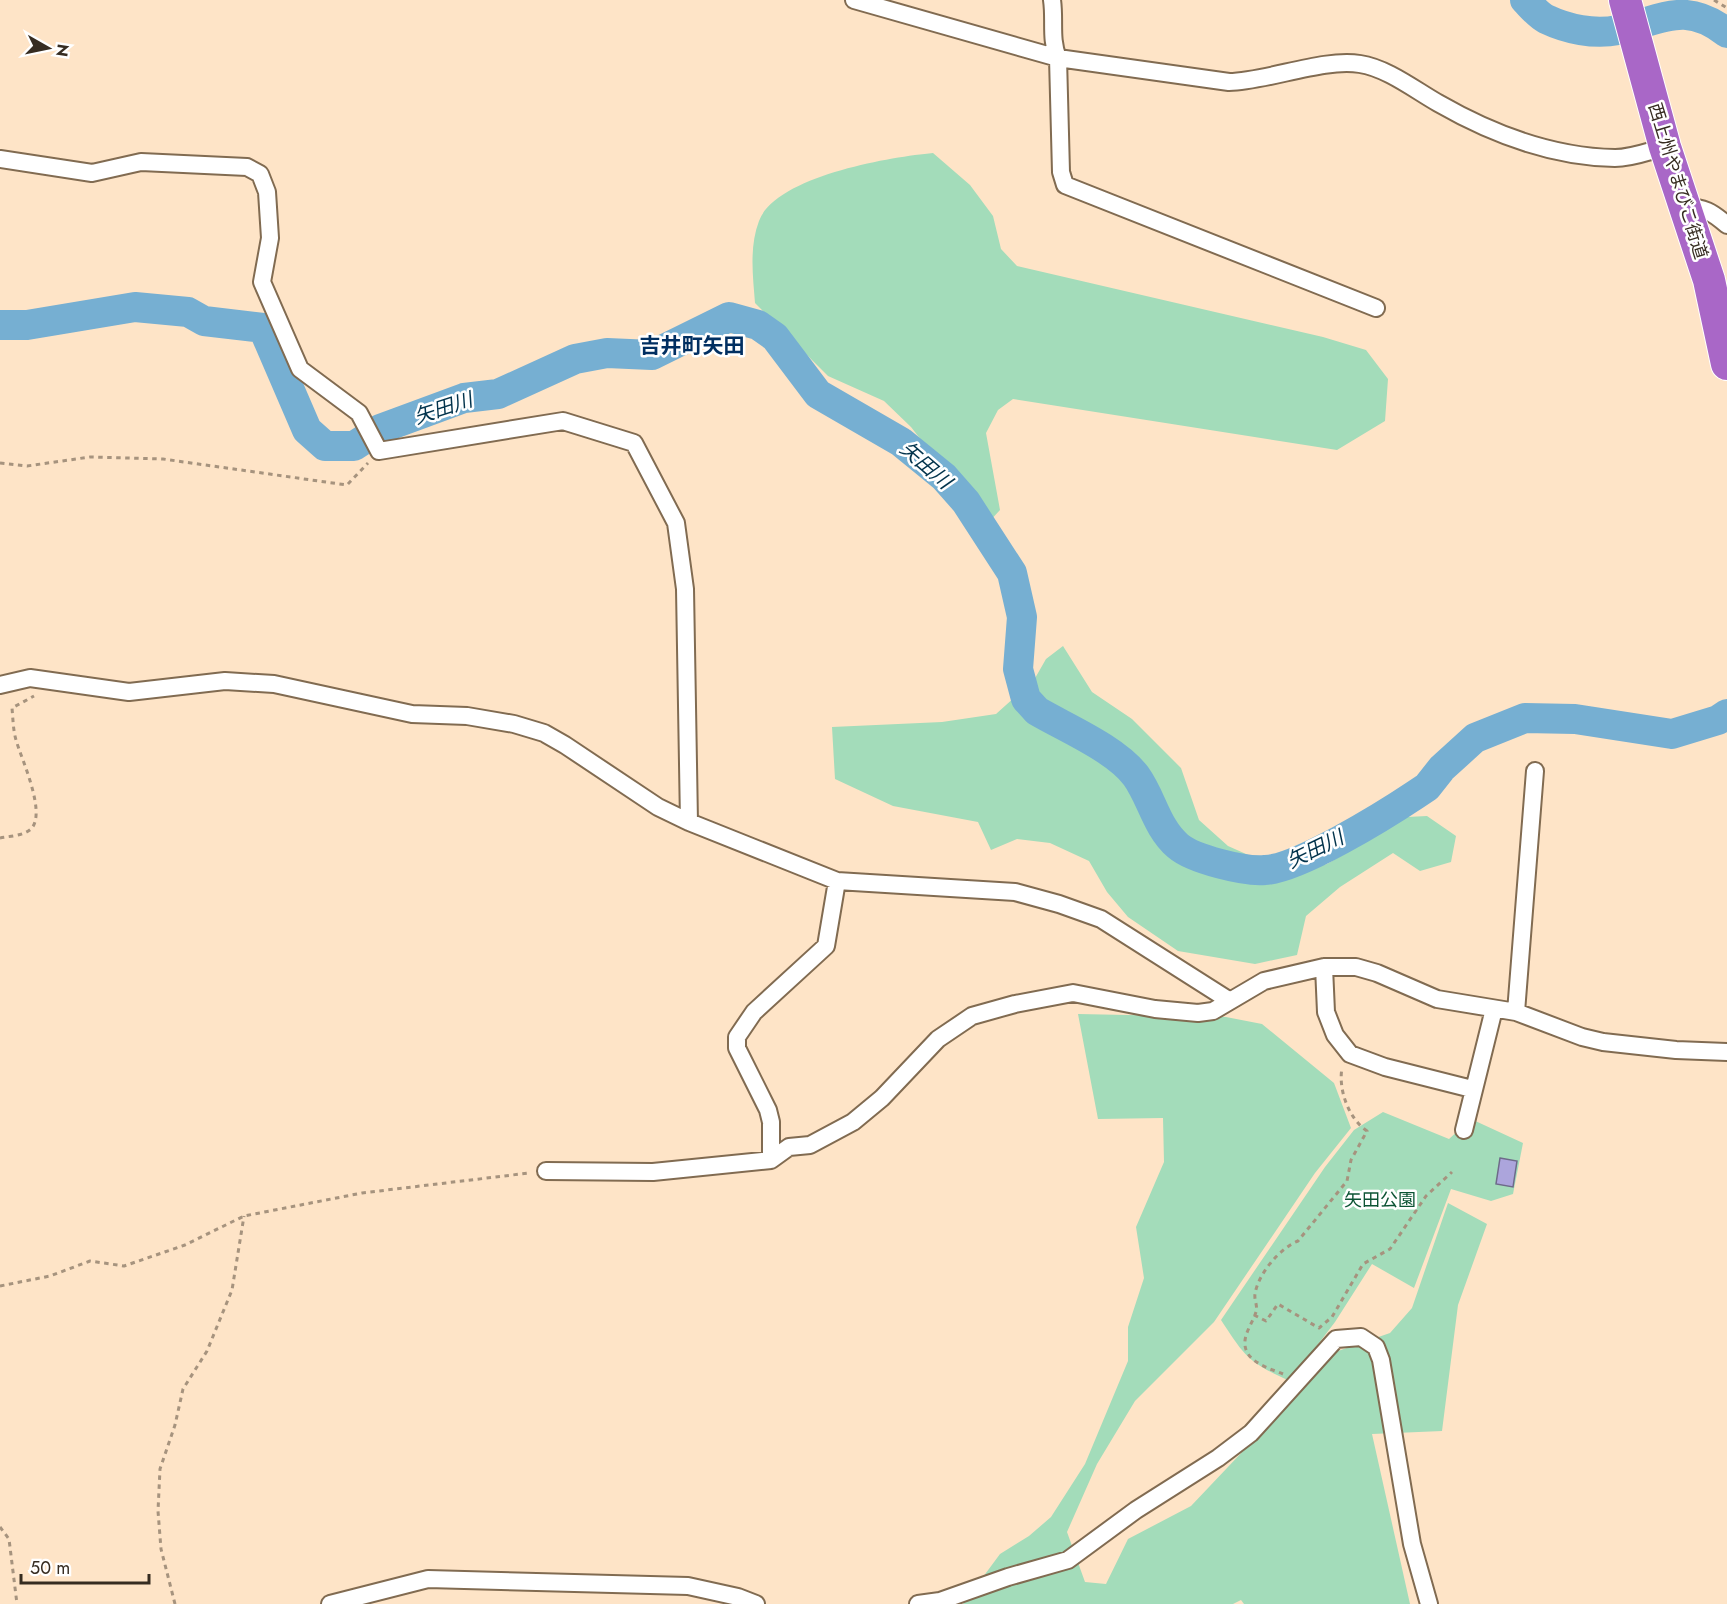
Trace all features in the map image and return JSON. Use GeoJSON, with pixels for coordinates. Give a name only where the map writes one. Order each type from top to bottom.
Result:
{"type":"FeatureCollection","features":[{"type":"Feature","properties":{"kind":"highway","name":"西上州やまびこ街道"},"geometry":{"type":"LineString","coordinates":[[1630,17],[1665,147],[1709,280],[1727,364]]}},
{"type":"Feature","properties":{"kind":"street"},"geometry":{"type":"LineString","coordinates":[[854,0],[1058,58],[1229,82],[1249,82],[1322,67],[1360,64],[1388,75],[1478,125],[1518,141],[1552,149],[1617,158],[1665,147]]}},
{"type":"Feature","properties":{"kind":"street"},"geometry":{"type":"LineString","coordinates":[[1052,0],[1053,45],[1058,58],[1061,172],[1065,184],[1376,308]]}},
{"type":"Feature","properties":{"kind":"street"},"geometry":{"type":"LineString","coordinates":[[0,159],[92,172],[141,162],[247,167],[260,174],[267,192],[270,238],[262,282],[300,369],[359,413],[379,450],[563,421],[634,443],[676,523],[685,589],[689,822]]}},
{"type":"Feature","properties":{"kind":"street"},"geometry":{"type":"LineString","coordinates":[[1684,207],[1701,207],[1713,212],[1727,225]]}},
{"type":"Feature","properties":{"kind":"street"},"geometry":{"type":"LineString","coordinates":[[0,685],[30,678],[129,692],[225,681],[274,684],[412,714],[467,716],[514,724],[544,733],[615,776],[658,807],[689,822],[837,881],[1015,892],[1101,919],[1230,1001]]}},
{"type":"Feature","properties":{"kind":"street"},"geometry":{"type":"LineString","coordinates":[[1516,1012],[1535,771]]}},
{"type":"Feature","properties":{"kind":"street"},"geometry":{"type":"LineString","coordinates":[[771,1160],[771,1122],[768,1110],[737,1048],[737,1037],[754,1012],[826,946],[837,881]]}},
{"type":"Feature","properties":{"kind":"street"},"geometry":{"type":"LineString","coordinates":[[546,1172],[653,1172],[771,1160],[789,1147],[810,1145],[853,1122],[882,1098],[938,1039],[972,1016],[1015,1004],[1073,993],[1155,1009],[1191,1013],[1213,1011],[1264,981],[1324,967],[1356,967],[1377,973],[1437,999],[1516,1012],[1582,1037],[1603,1042],[1676,1050],[1727,1052]]}},
{"type":"Feature","properties":{"kind":"street"},"geometry":{"type":"LineString","coordinates":[[1324,967],[1326,1012],[1335,1035],[1350,1054],[1385,1067],[1472,1089]]}},
{"type":"Feature","properties":{"kind":"street"},"geometry":{"type":"LineString","coordinates":[[1464,1130],[1472,1089],[1494,1009]]}},
{"type":"Feature","properties":{"kind":"street"},"geometry":{"type":"LineString","coordinates":[[918,1604],[940,1601],[1008,1577],[1068,1560],[1136,1510],[1172,1489],[1251,1433],[1336,1339],[1361,1337],[1376,1347],[1385,1379],[1412,1544],[1430,1604]]}},
{"type":"Feature","properties":{"kind":"street"},"geometry":{"type":"LineString","coordinates":[[330,1604],[428,1579],[688,1586],[738,1597],[756,1604]]}},
{"type":"Feature","properties":{"kind":"path"},"geometry":{"type":"LineString","coordinates":[[1714,0],[1727,8]]}},
{"type":"Feature","properties":{"kind":"path"},"geometry":{"type":"LineString","coordinates":[[0,463],[27,466],[90,457],[162,459],[347,485],[379,450]]}},
{"type":"Feature","properties":{"kind":"path"},"geometry":{"type":"LineString","coordinates":[[0,838],[21,834],[32,828],[35,821],[35,800],[17,742],[12,708],[63,681]]}},
{"type":"Feature","properties":{"kind":"path"},"geometry":{"type":"LineString","coordinates":[[1297,1380],[1264,1366],[1247,1351],[1245,1335],[1257,1310],[1255,1294],[1272,1261],[1291,1244],[1298,1241],[1338,1188],[1347,1181],[1351,1160],[1367,1131],[1355,1123],[1342,1090],[1341,1076],[1346,1049]]}},
{"type":"Feature","properties":{"kind":"path"},"geometry":{"type":"LineString","coordinates":[[0,1286],[50,1276],[90,1261],[124,1266],[185,1245],[244,1216],[362,1193],[546,1172]]}},
{"type":"Feature","properties":{"kind":"path"},"geometry":{"type":"LineString","coordinates":[[1254,1315],[1266,1321],[1278,1304],[1319,1328],[1332,1317],[1363,1264],[1390,1249],[1425,1196],[1452,1172]]}},
{"type":"Feature","properties":{"kind":"path"},"geometry":{"type":"LineString","coordinates":[[175,1604],[161,1549],[158,1511],[160,1468],[175,1425],[183,1389],[207,1351],[232,1290],[244,1216]]}},
{"type":"Feature","properties":{"kind":"path"},"geometry":{"type":"LineString","coordinates":[[0,1527],[9,1539],[17,1604]]}},
{"type":"Feature","properties":{"kind":"green space"},"geometry":{"type":"Polygon","coordinates":[[[933,153],[970,185],[993,216],[1001,249],[1017,266],[1323,337],[1366,350],[1388,379],[1385,421],[1337,450],[1013,399],[998,410],[986,433],[1000,510],[987,524],[967,521],[948,501],[936,459],[911,427],[884,401],[828,376],[755,303],[752,262],[754,241],[759,221],[770,205],[787,192],[836,172],[864,164],[933,153]]]}},
{"type":"Feature","properties":{"kind":"green space"},"geometry":{"type":"Polygon","coordinates":[[[1063,646],[1092,692],[1132,719],[1181,768],[1199,820],[1228,846],[1289,873],[1327,864],[1407,817],[1427,816],[1456,836],[1451,862],[1420,871],[1393,853],[1340,887],[1306,916],[1297,955],[1255,964],[1178,951],[1128,917],[1107,892],[1089,861],[1050,843],[1017,839],[991,850],[978,822],[893,806],[835,779],[832,727],[942,722],[996,714],[1034,680],[1046,659],[1063,646]]]}},
{"type":"Feature","properties":{"kind":"green space"},"geometry":{"type":"Polygon","coordinates":[[[1078,1014],[1226,1017],[1262,1024],[1334,1083],[1351,1128],[1315,1173],[1214,1322],[1135,1401],[1097,1464],[1067,1532],[1085,1582],[1106,1584],[1128,1539],[1191,1506],[1338,1351],[1390,1333],[1412,1308],[1448,1203],[1487,1224],[1458,1305],[1442,1431],[1372,1434],[1410,1604],[1244,1604],[1241,1600],[1233,1604],[963,1604],[1000,1554],[1029,1536],[1051,1517],[1085,1464],[1128,1361],[1128,1327],[1144,1278],[1136,1227],[1164,1162],[1163,1118],[1098,1119],[1078,1014]]]}},
{"type":"Feature","properties":{"kind":"green space","name":"矢田公園"},"geometry":{"type":"Polygon","coordinates":[[[1383,1112],[1449,1139],[1471,1119],[1523,1143],[1513,1194],[1491,1201],[1451,1189],[1414,1288],[1372,1264],[1335,1322],[1290,1381],[1249,1358],[1221,1320],[1325,1167],[1354,1130],[1383,1112]]]}},
{"type":"Feature","properties":{"kind":"building"},"geometry":{"type":"Polygon","coordinates":[[[1500,1158],[1517,1161],[1513,1187],[1496,1184],[1500,1158]]]}},
{"type":"Feature","properties":{"kind":"waterway"},"geometry":{"type":"LineString","coordinates":[[1525,0],[1546,19],[1581,30],[1600,32],[1618,30],[1673,15],[1686,15],[1712,23],[1727,33]]}},
{"type":"Feature","properties":{"kind":"waterway","name":"矢田川"},"geometry":{"type":"LineString","coordinates":[[0,325],[27,325],[135,307],[188,312],[204,321],[263,328],[307,430],[325,446],[354,446],[380,429],[464,398],[498,394],[575,359],[607,353],[652,355],[729,317],[758,325],[775,337],[818,394],[901,442],[944,477],[966,502],[1012,573],[1022,617],[1018,669],[1026,699],[1037,711],[1104,748],[1127,766],[1136,776],[1164,830],[1178,846],[1195,856],[1233,867],[1265,870],[1298,861],[1319,851],[1427,787],[1442,768],[1475,738],[1525,718],[1575,719],[1672,734],[1718,720],[1727,714]]}},
{"type":"Feature","properties":{"kind":"district","name":"吉井町矢田"},"geometry":{"type":"Point","coordinates":[692,346]}}]}
